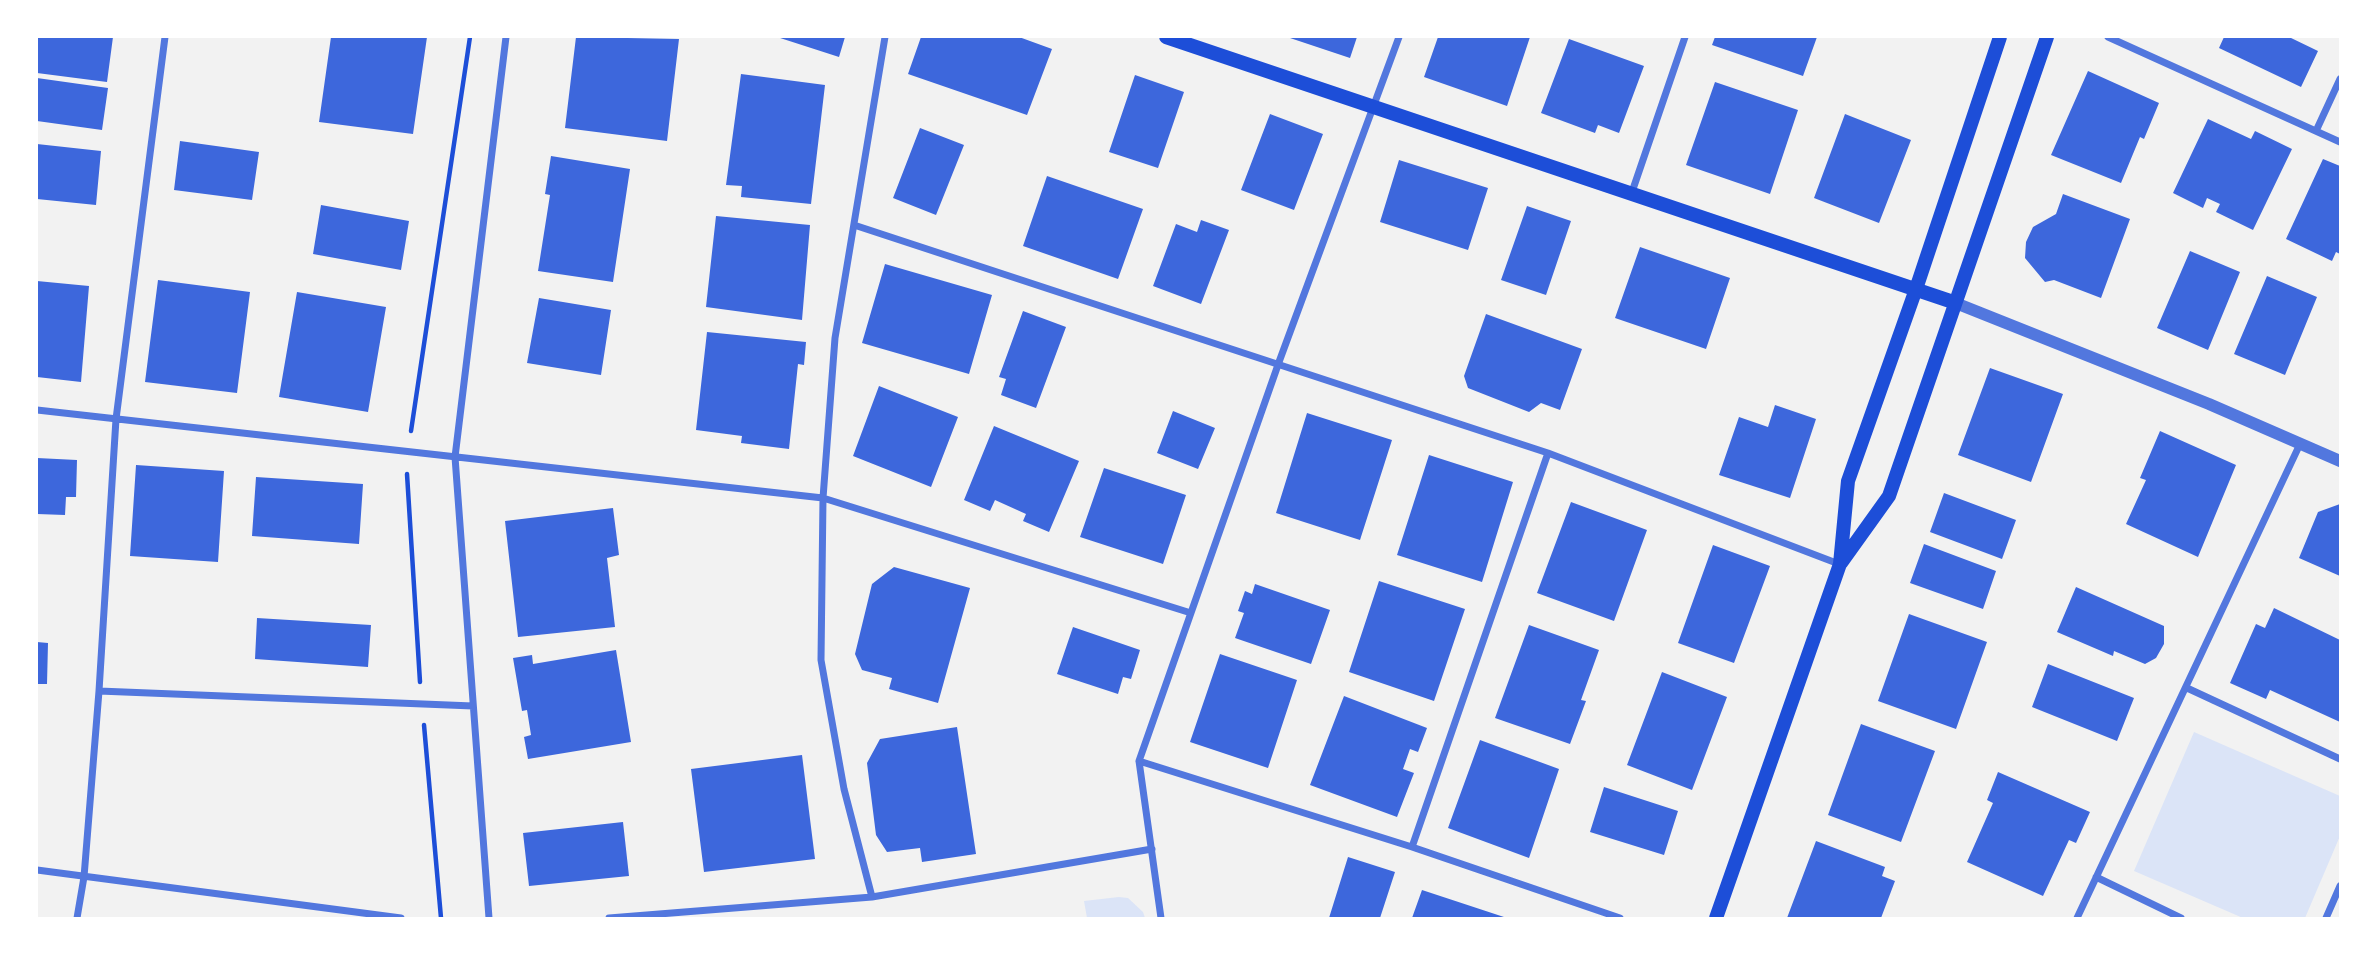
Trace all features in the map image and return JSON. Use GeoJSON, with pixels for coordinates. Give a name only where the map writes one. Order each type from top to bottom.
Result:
{"type":"FeatureCollection","features":[{"type":"Feature","properties":{"kind":"main road"},"geometry":{"type":"LineString","coordinates":[[1166,37],[1953,302]]}},
{"type":"Feature","properties":{"kind":"main road"},"geometry":{"type":"LineString","coordinates":[[1716,918],[1840,564],[1848,481],[1916,289],[2000,37]]}},
{"type":"Feature","properties":{"kind":"main road"},"geometry":{"type":"LineString","coordinates":[[1840,564],[1889,496],[1953,302],[2047,37]]}},
{"type":"Feature","properties":{"kind":"street"},"geometry":{"type":"LineString","coordinates":[[77,918],[84,877],[99,691],[116,419],[165,37]]}},
{"type":"Feature","properties":{"kind":"street"},"geometry":{"type":"LineString","coordinates":[[488,918],[455,457],[506,37]]}},
{"type":"Feature","properties":{"kind":"street"},"geometry":{"type":"LineString","coordinates":[[872,897],[844,789],[821,660],[823,498],[835,338],[885,37]]}},
{"type":"Feature","properties":{"kind":"street"},"geometry":{"type":"LineString","coordinates":[[1161,918],[1139,761],[1279,362],[1399,37]]}},
{"type":"Feature","properties":{"kind":"street"},"geometry":{"type":"LineString","coordinates":[[1632,192],[1685,37]]}},
{"type":"Feature","properties":{"kind":"street"},"geometry":{"type":"LineString","coordinates":[[2108,37],[2340,142]]}},
{"type":"Feature","properties":{"kind":"street"},"geometry":{"type":"LineString","coordinates":[[2316,131],[2340,79]]}},
{"type":"Feature","properties":{"kind":"street"},"geometry":{"type":"LineString","coordinates":[[853,225],[1279,362],[1548,453],[1840,564]]}},
{"type":"Feature","properties":{"kind":"street"},"geometry":{"type":"LineString","coordinates":[[1953,302],[2209,404],[2340,461]]}},
{"type":"Feature","properties":{"kind":"street"},"geometry":{"type":"LineString","coordinates":[[37,410],[823,498],[1191,613]]}},
{"type":"Feature","properties":{"kind":"street"},"geometry":{"type":"LineString","coordinates":[[2077,918],[2300,444]]}},
{"type":"Feature","properties":{"kind":"street"},"geometry":{"type":"LineString","coordinates":[[1412,847],[1548,453]]}},
{"type":"Feature","properties":{"kind":"street"},"geometry":{"type":"LineString","coordinates":[[2187,688],[2340,759]]}},
{"type":"Feature","properties":{"kind":"street"},"geometry":{"type":"LineString","coordinates":[[99,691],[473,706]]}},
{"type":"Feature","properties":{"kind":"street"},"geometry":{"type":"LineString","coordinates":[[1139,761],[1412,847],[1620,918]]}},
{"type":"Feature","properties":{"kind":"street"},"geometry":{"type":"LineString","coordinates":[[609,918],[872,897],[1152,849]]}},
{"type":"Feature","properties":{"kind":"street"},"geometry":{"type":"LineString","coordinates":[[37,870],[401,918]]}},
{"type":"Feature","properties":{"kind":"street"},"geometry":{"type":"LineString","coordinates":[[2096,877],[2181,918]]}},
{"type":"Feature","properties":{"kind":"street"},"geometry":{"type":"LineString","coordinates":[[2326,918],[2340,886]]}},
{"type":"Feature","properties":{"kind":"path"},"geometry":{"type":"LineString","coordinates":[[413,417],[470,37]]}},
{"type":"Feature","properties":{"kind":"path"},"geometry":{"type":"LineString","coordinates":[[407,478],[419,668]]}},
{"type":"Feature","properties":{"kind":"path"},"geometry":{"type":"LineString","coordinates":[[424,732],[441,918]]}},
{"type":"Feature","properties":{"kind":"shaded area"},"geometry":{"type":"Polygon","coordinates":[[[2194,732],[2340,796],[2340,836],[2305,918],[2243,918],[2134,871],[2194,732]]]}},
{"type":"Feature","properties":{"kind":"shaded area"},"geometry":{"type":"Polygon","coordinates":[[[1128,898],[1143,912],[1145,918],[1087,918],[1084,901],[1128,898]]]}},
{"type":"Feature","properties":{"kind":"building"},"geometry":{"type":"Polygon","coordinates":[[[37,37],[113,37],[107,82],[37,73],[37,37]]]}},
{"type":"Feature","properties":{"kind":"building"},"geometry":{"type":"Polygon","coordinates":[[[331,37],[427,37],[413,134],[319,122],[331,37]]]}},
{"type":"Feature","properties":{"kind":"building"},"geometry":{"type":"Polygon","coordinates":[[[576,37],[679,39],[667,141],[565,128],[576,37]]]}},
{"type":"Feature","properties":{"kind":"building"},"geometry":{"type":"Polygon","coordinates":[[[777,37],[845,37],[839,57],[777,37]]]}},
{"type":"Feature","properties":{"kind":"building"},"geometry":{"type":"Polygon","coordinates":[[[921,37],[1019,37],[1052,49],[1027,115],[908,74],[921,37]]]}},
{"type":"Feature","properties":{"kind":"building"},"geometry":{"type":"Polygon","coordinates":[[[1287,37],[1357,37],[1350,58],[1287,37]]]}},
{"type":"Feature","properties":{"kind":"building"},"geometry":{"type":"Polygon","coordinates":[[[1438,37],[1530,37],[1507,106],[1424,77],[1438,37]]]}},
{"type":"Feature","properties":{"kind":"building"},"geometry":{"type":"Polygon","coordinates":[[[1715,37],[1817,37],[1803,76],[1712,45],[1715,37]]]}},
{"type":"Feature","properties":{"kind":"building"},"geometry":{"type":"Polygon","coordinates":[[[2224,37],[2289,37],[2318,51],[2301,87],[2219,48],[2224,37]]]}},
{"type":"Feature","properties":{"kind":"building"},"geometry":{"type":"Polygon","coordinates":[[[1569,39],[1644,66],[1619,133],[1598,125],[1595,133],[1541,113],[1569,39]]]}},
{"type":"Feature","properties":{"kind":"building"},"geometry":{"type":"Polygon","coordinates":[[[2088,71],[2159,103],[2144,139],[2140,137],[2121,183],[2051,155],[2088,71]]]}},
{"type":"Feature","properties":{"kind":"building"},"geometry":{"type":"Polygon","coordinates":[[[741,74],[825,85],[811,204],[741,197],[742,186],[726,185],[741,74]]]}},
{"type":"Feature","properties":{"kind":"building"},"geometry":{"type":"Polygon","coordinates":[[[1135,75],[1184,92],[1158,168],[1109,152],[1135,75]]]}},
{"type":"Feature","properties":{"kind":"building"},"geometry":{"type":"Polygon","coordinates":[[[37,78],[108,88],[102,130],[37,121],[37,78]]]}},
{"type":"Feature","properties":{"kind":"building"},"geometry":{"type":"Polygon","coordinates":[[[1715,82],[1798,110],[1770,194],[1686,165],[1715,82]]]}},
{"type":"Feature","properties":{"kind":"building"},"geometry":{"type":"Polygon","coordinates":[[[1270,114],[1323,134],[1294,210],[1241,190],[1270,114]]]}},
{"type":"Feature","properties":{"kind":"building"},"geometry":{"type":"Polygon","coordinates":[[[1845,114],[1911,140],[1879,223],[1814,198],[1845,114]]]}},
{"type":"Feature","properties":{"kind":"building"},"geometry":{"type":"Polygon","coordinates":[[[2208,119],[2251,139],[2255,131],[2292,149],[2253,230],[2216,212],[2220,204],[2207,198],[2203,208],[2173,193],[2208,119]]]}},
{"type":"Feature","properties":{"kind":"building"},"geometry":{"type":"Polygon","coordinates":[[[920,128],[964,145],[936,215],[893,198],[920,128]]]}},
{"type":"Feature","properties":{"kind":"building"},"geometry":{"type":"Polygon","coordinates":[[[180,141],[259,152],[252,200],[174,190],[180,141]]]}},
{"type":"Feature","properties":{"kind":"building"},"geometry":{"type":"Polygon","coordinates":[[[37,144],[101,151],[96,205],[37,199],[37,144]]]}},
{"type":"Feature","properties":{"kind":"building"},"geometry":{"type":"Polygon","coordinates":[[[551,156],[630,169],[613,282],[538,271],[550,195],[545,194],[551,156]]]}},
{"type":"Feature","properties":{"kind":"building"},"geometry":{"type":"Polygon","coordinates":[[[2323,159],[2340,166],[2340,254],[2336,252],[2332,261],[2286,239],[2323,159]]]}},
{"type":"Feature","properties":{"kind":"building"},"geometry":{"type":"Polygon","coordinates":[[[1399,160],[1488,188],[1468,250],[1380,222],[1399,160]]]}},
{"type":"Feature","properties":{"kind":"building"},"geometry":{"type":"Polygon","coordinates":[[[1047,176],[1143,209],[1118,279],[1023,246],[1047,176]]]}},
{"type":"Feature","properties":{"kind":"building"},"geometry":{"type":"Polygon","coordinates":[[[2063,194],[2130,219],[2101,298],[2054,280],[2045,282],[2025,258],[2026,242],[2033,227],[2056,214],[2063,194]]]}},
{"type":"Feature","properties":{"kind":"building"},"geometry":{"type":"Polygon","coordinates":[[[321,205],[409,221],[401,270],[313,254],[321,205]]]}},
{"type":"Feature","properties":{"kind":"building"},"geometry":{"type":"Polygon","coordinates":[[[1527,206],[1571,221],[1546,295],[1501,280],[1527,206]]]}},
{"type":"Feature","properties":{"kind":"building"},"geometry":{"type":"Polygon","coordinates":[[[716,216],[810,225],[802,320],[706,307],[716,216]]]}},
{"type":"Feature","properties":{"kind":"building"},"geometry":{"type":"Polygon","coordinates":[[[1201,220],[1229,230],[1201,304],[1153,286],[1176,224],[1197,232],[1201,220]]]}},
{"type":"Feature","properties":{"kind":"building"},"geometry":{"type":"Polygon","coordinates":[[[1640,247],[1730,278],[1706,349],[1615,318],[1640,247]]]}},
{"type":"Feature","properties":{"kind":"building"},"geometry":{"type":"Polygon","coordinates":[[[2190,251],[2240,272],[2208,350],[2157,328],[2190,251]]]}},
{"type":"Feature","properties":{"kind":"building"},"geometry":{"type":"Polygon","coordinates":[[[885,264],[992,295],[969,374],[862,343],[885,264]]]}},
{"type":"Feature","properties":{"kind":"building"},"geometry":{"type":"Polygon","coordinates":[[[2267,276],[2317,297],[2285,375],[2234,354],[2267,276]]]}},
{"type":"Feature","properties":{"kind":"building"},"geometry":{"type":"Polygon","coordinates":[[[158,280],[250,292],[237,393],[145,382],[158,280]]]}},
{"type":"Feature","properties":{"kind":"building"},"geometry":{"type":"Polygon","coordinates":[[[37,281],[89,286],[81,382],[37,377],[37,281]]]}},
{"type":"Feature","properties":{"kind":"building"},"geometry":{"type":"Polygon","coordinates":[[[297,292],[386,307],[368,412],[279,397],[297,292]]]}},
{"type":"Feature","properties":{"kind":"building"},"geometry":{"type":"Polygon","coordinates":[[[539,298],[611,310],[601,375],[527,363],[539,298]]]}},
{"type":"Feature","properties":{"kind":"building"},"geometry":{"type":"Polygon","coordinates":[[[1023,311],[1066,327],[1036,408],[1001,395],[1006,379],[999,377],[1023,311]]]}},
{"type":"Feature","properties":{"kind":"building"},"geometry":{"type":"Polygon","coordinates":[[[1486,314],[1582,349],[1560,410],[1541,403],[1529,412],[1468,388],[1464,376],[1486,314]]]}},
{"type":"Feature","properties":{"kind":"building"},"geometry":{"type":"Polygon","coordinates":[[[707,332],[806,342],[804,365],[798,364],[789,449],[741,443],[742,436],[696,430],[707,332]]]}},
{"type":"Feature","properties":{"kind":"building"},"geometry":{"type":"Polygon","coordinates":[[[1990,368],[2063,394],[2031,482],[1958,455],[1990,368]]]}},
{"type":"Feature","properties":{"kind":"building"},"geometry":{"type":"Polygon","coordinates":[[[879,386],[958,417],[931,487],[853,456],[879,386]]]}},
{"type":"Feature","properties":{"kind":"building"},"geometry":{"type":"Polygon","coordinates":[[[1775,405],[1816,419],[1790,498],[1719,475],[1739,417],[1768,427],[1775,405]]]}},
{"type":"Feature","properties":{"kind":"building"},"geometry":{"type":"Polygon","coordinates":[[[1173,411],[1215,428],[1198,469],[1157,453],[1173,411]]]}},
{"type":"Feature","properties":{"kind":"building"},"geometry":{"type":"Polygon","coordinates":[[[1307,413],[1392,440],[1360,540],[1276,513],[1307,413]]]}},
{"type":"Feature","properties":{"kind":"building"},"geometry":{"type":"Polygon","coordinates":[[[994,426],[1079,461],[1049,532],[1023,521],[1026,514],[995,500],[990,511],[964,500],[994,426]]]}},
{"type":"Feature","properties":{"kind":"building"},"geometry":{"type":"Polygon","coordinates":[[[2160,431],[2236,465],[2198,557],[2126,524],[2146,480],[2140,478],[2160,431]]]}},
{"type":"Feature","properties":{"kind":"building"},"geometry":{"type":"Polygon","coordinates":[[[1429,455],[1513,482],[1482,582],[1397,555],[1429,455]]]}},
{"type":"Feature","properties":{"kind":"building"},"geometry":{"type":"Polygon","coordinates":[[[37,458],[77,460],[76,497],[66,497],[65,515],[37,514],[37,458]]]}},
{"type":"Feature","properties":{"kind":"building"},"geometry":{"type":"Polygon","coordinates":[[[136,465],[224,471],[218,562],[130,556],[136,465]]]}},
{"type":"Feature","properties":{"kind":"building"},"geometry":{"type":"Polygon","coordinates":[[[1104,468],[1186,495],[1163,564],[1080,537],[1104,468]]]}},
{"type":"Feature","properties":{"kind":"building"},"geometry":{"type":"Polygon","coordinates":[[[256,477],[363,484],[359,544],[252,536],[256,477]]]}},
{"type":"Feature","properties":{"kind":"building"},"geometry":{"type":"Polygon","coordinates":[[[1944,493],[2016,520],[2002,559],[1930,532],[1944,493]]]}},
{"type":"Feature","properties":{"kind":"building"},"geometry":{"type":"Polygon","coordinates":[[[1571,502],[1647,530],[1614,621],[1537,593],[1571,502]]]}},
{"type":"Feature","properties":{"kind":"building"},"geometry":{"type":"Polygon","coordinates":[[[2340,504],[2340,576],[2299,558],[2318,512],[2340,504]]]}},
{"type":"Feature","properties":{"kind":"building"},"geometry":{"type":"Polygon","coordinates":[[[613,508],[619,555],[607,558],[615,627],[518,637],[505,521],[613,508]]]}},
{"type":"Feature","properties":{"kind":"building"},"geometry":{"type":"Polygon","coordinates":[[[1924,544],[1996,571],[1983,609],[1910,583],[1924,544]]]}},
{"type":"Feature","properties":{"kind":"building"},"geometry":{"type":"Polygon","coordinates":[[[1713,545],[1770,566],[1734,663],[1678,643],[1713,545]]]}},
{"type":"Feature","properties":{"kind":"building"},"geometry":{"type":"Polygon","coordinates":[[[894,567],[970,588],[938,703],[889,689],[892,678],[862,670],[855,654],[872,584],[894,567]]]}},
{"type":"Feature","properties":{"kind":"building"},"geometry":{"type":"Polygon","coordinates":[[[1379,581],[1465,609],[1434,701],[1349,672],[1379,581]]]}},
{"type":"Feature","properties":{"kind":"building"},"geometry":{"type":"Polygon","coordinates":[[[1255,584],[1330,610],[1311,664],[1235,638],[1244,613],[1238,611],[1245,591],[1252,594],[1255,584]]]}},
{"type":"Feature","properties":{"kind":"building"},"geometry":{"type":"Polygon","coordinates":[[[2076,587],[2164,626],[2164,644],[2156,658],[2145,664],[2114,651],[2113,656],[2057,632],[2076,587]]]}},
{"type":"Feature","properties":{"kind":"building"},"geometry":{"type":"Polygon","coordinates":[[[2274,608],[2340,640],[2340,722],[2270,690],[2266,699],[2230,683],[2256,624],[2265,628],[2274,608]]]}},
{"type":"Feature","properties":{"kind":"building"},"geometry":{"type":"Polygon","coordinates":[[[1909,614],[1987,642],[1956,729],[1878,701],[1909,614]]]}},
{"type":"Feature","properties":{"kind":"building"},"geometry":{"type":"Polygon","coordinates":[[[257,618],[371,625],[368,667],[255,659],[257,618]]]}},
{"type":"Feature","properties":{"kind":"building"},"geometry":{"type":"Polygon","coordinates":[[[1529,625],[1599,650],[1581,700],[1586,701],[1570,744],[1495,718],[1529,625]]]}},
{"type":"Feature","properties":{"kind":"building"},"geometry":{"type":"Polygon","coordinates":[[[1073,627],[1140,650],[1131,679],[1123,677],[1118,694],[1057,674],[1073,627]]]}},
{"type":"Feature","properties":{"kind":"building"},"geometry":{"type":"Polygon","coordinates":[[[37,642],[48,643],[47,684],[37,684],[37,642]]]}},
{"type":"Feature","properties":{"kind":"building"},"geometry":{"type":"Polygon","coordinates":[[[616,650],[631,742],[528,759],[524,737],[531,735],[527,710],[522,711],[513,658],[532,655],[533,664],[616,650]]]}},
{"type":"Feature","properties":{"kind":"building"},"geometry":{"type":"Polygon","coordinates":[[[1220,654],[1297,680],[1268,768],[1190,742],[1220,654]]]}},
{"type":"Feature","properties":{"kind":"building"},"geometry":{"type":"Polygon","coordinates":[[[2048,664],[2134,698],[2117,741],[2032,707],[2048,664]]]}},
{"type":"Feature","properties":{"kind":"building"},"geometry":{"type":"Polygon","coordinates":[[[1662,672],[1727,697],[1692,790],[1627,765],[1662,672]]]}},
{"type":"Feature","properties":{"kind":"building"},"geometry":{"type":"Polygon","coordinates":[[[1344,696],[1427,728],[1418,752],[1410,749],[1403,769],[1414,773],[1397,817],[1310,785],[1344,696]]]}},
{"type":"Feature","properties":{"kind":"building"},"geometry":{"type":"Polygon","coordinates":[[[1861,724],[1935,751],[1901,842],[1828,815],[1861,724]]]}},
{"type":"Feature","properties":{"kind":"building"},"geometry":{"type":"Polygon","coordinates":[[[957,727],[976,854],[922,862],[920,848],[887,852],[876,835],[867,763],[880,739],[957,727]]]}},
{"type":"Feature","properties":{"kind":"building"},"geometry":{"type":"Polygon","coordinates":[[[1480,740],[1559,769],[1529,858],[1448,828],[1480,740]]]}},
{"type":"Feature","properties":{"kind":"building"},"geometry":{"type":"Polygon","coordinates":[[[802,755],[815,859],[704,872],[691,769],[802,755]]]}},
{"type":"Feature","properties":{"kind":"building"},"geometry":{"type":"Polygon","coordinates":[[[1998,772],[2090,812],[2076,843],[2069,840],[2043,896],[1967,862],[1993,803],[1987,800],[1998,772]]]}},
{"type":"Feature","properties":{"kind":"building"},"geometry":{"type":"Polygon","coordinates":[[[1604,787],[1678,811],[1664,855],[1590,832],[1604,787]]]}},
{"type":"Feature","properties":{"kind":"building"},"geometry":{"type":"Polygon","coordinates":[[[623,822],[629,876],[529,886],[523,833],[623,822]]]}},
{"type":"Feature","properties":{"kind":"building"},"geometry":{"type":"Polygon","coordinates":[[[1816,841],[1885,867],[1882,876],[1895,881],[1881,918],[1787,918],[1816,841]]]}},
{"type":"Feature","properties":{"kind":"building"},"geometry":{"type":"Polygon","coordinates":[[[1348,857],[1395,872],[1380,918],[1329,918],[1348,857]]]}},
{"type":"Feature","properties":{"kind":"building"},"geometry":{"type":"Polygon","coordinates":[[[1422,890],[1507,918],[1412,918],[1422,890]]]}}]}
